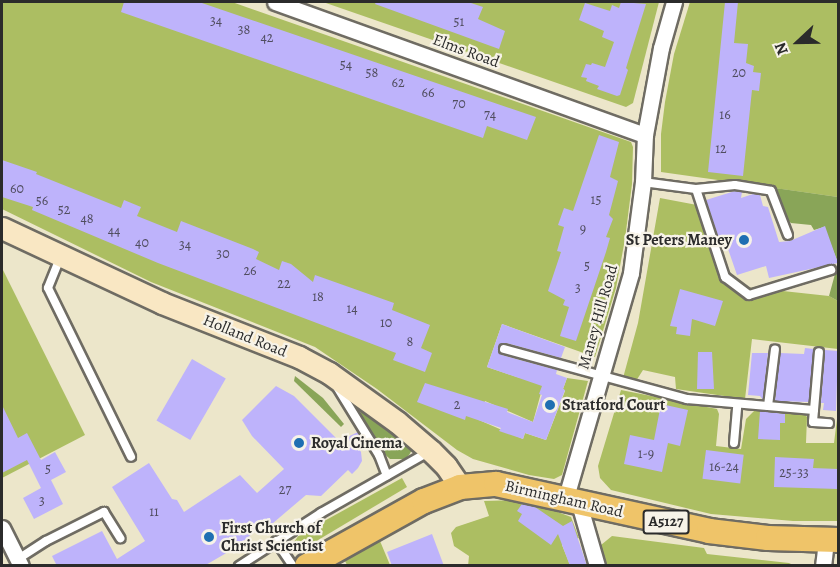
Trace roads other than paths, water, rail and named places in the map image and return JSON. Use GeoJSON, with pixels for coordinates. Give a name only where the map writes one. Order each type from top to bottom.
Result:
{"type":"FeatureCollection","features":[{"type":"Feature","properties":{"kind":"main road","name":"Birmingham Road"},"geometry":{"type":"LineString","coordinates":[[307,566],[405,511],[460,487],[496,483],[643,517],[738,535],[832,541]]}},
{"type":"Feature","properties":{"kind":"street","name":"Elms Road"},"geometry":{"type":"LineString","coordinates":[[275,2],[645,135]]}},
{"type":"Feature","properties":{"kind":"street","name":"Maney Hill Road"},"geometry":{"type":"LineString","coordinates":[[572,499],[600,376],[631,273],[643,182],[645,135],[661,48],[674,2]]}},
{"type":"Feature","properties":{"kind":"street","name":"Holland Road"},"geometry":{"type":"LineString","coordinates":[[2,228],[162,303],[279,349],[329,374],[397,422],[431,451],[446,466],[460,487]]}},
{"type":"Feature","properties":{"kind":"street"},"geometry":{"type":"LineString","coordinates":[[572,499],[597,566]]}},
{"type":"Feature","properties":{"kind":"street"},"geometry":{"type":"LineString","coordinates":[[2,528],[20,562]]}},
{"type":"Feature","properties":{"kind":"street"},"geometry":{"type":"LineString","coordinates":[[823,566],[832,541]]}},
{"type":"Feature","properties":{"kind":"lane"},"geometry":{"type":"LineString","coordinates":[[643,182],[696,189],[735,185],[771,191],[788,235]]}},
{"type":"Feature","properties":{"kind":"lane"},"geometry":{"type":"LineString","coordinates":[[696,189],[725,277],[749,295],[831,270]]}},
{"type":"Feature","properties":{"kind":"lane"},"geometry":{"type":"LineString","coordinates":[[62,255],[48,288],[131,457]]}},
{"type":"Feature","properties":{"kind":"lane"},"geometry":{"type":"LineString","coordinates":[[768,406],[775,348]]}},
{"type":"Feature","properties":{"kind":"lane"},"geometry":{"type":"LineString","coordinates":[[504,349],[687,399],[814,410]]}},
{"type":"Feature","properties":{"kind":"lane"},"geometry":{"type":"LineString","coordinates":[[819,352],[813,422],[829,423]]}},
{"type":"Feature","properties":{"kind":"lane"},"geometry":{"type":"LineString","coordinates":[[329,374],[380,455],[387,476]]}},
{"type":"Feature","properties":{"kind":"lane"},"geometry":{"type":"LineString","coordinates":[[734,442],[737,405]]}},
{"type":"Feature","properties":{"kind":"lane"},"geometry":{"type":"LineString","coordinates":[[238,566],[276,540],[431,451]]}},
{"type":"Feature","properties":{"kind":"lane"},"geometry":{"type":"LineString","coordinates":[[20,562],[46,541],[104,512],[120,538]]}},
{"type":"Feature","properties":{"kind":"lane"},"geometry":{"type":"LineString","coordinates":[[276,540],[293,566]]}},
{"type":"Feature","properties":{"kind":"place","name":"St Peters Maney"},"geometry":{"type":"Point","coordinates":[744,240]}},
{"type":"Feature","properties":{"kind":"place","name":"Stratford Court"},"geometry":{"type":"Point","coordinates":[550,405]}},
{"type":"Feature","properties":{"kind":"place","name":"Royal Cinema"},"geometry":{"type":"Point","coordinates":[299,443]}},
{"type":"Feature","properties":{"kind":"place","name":"First Church of Christ Scientist"},"geometry":{"type":"Point","coordinates":[209,537]}}]}
